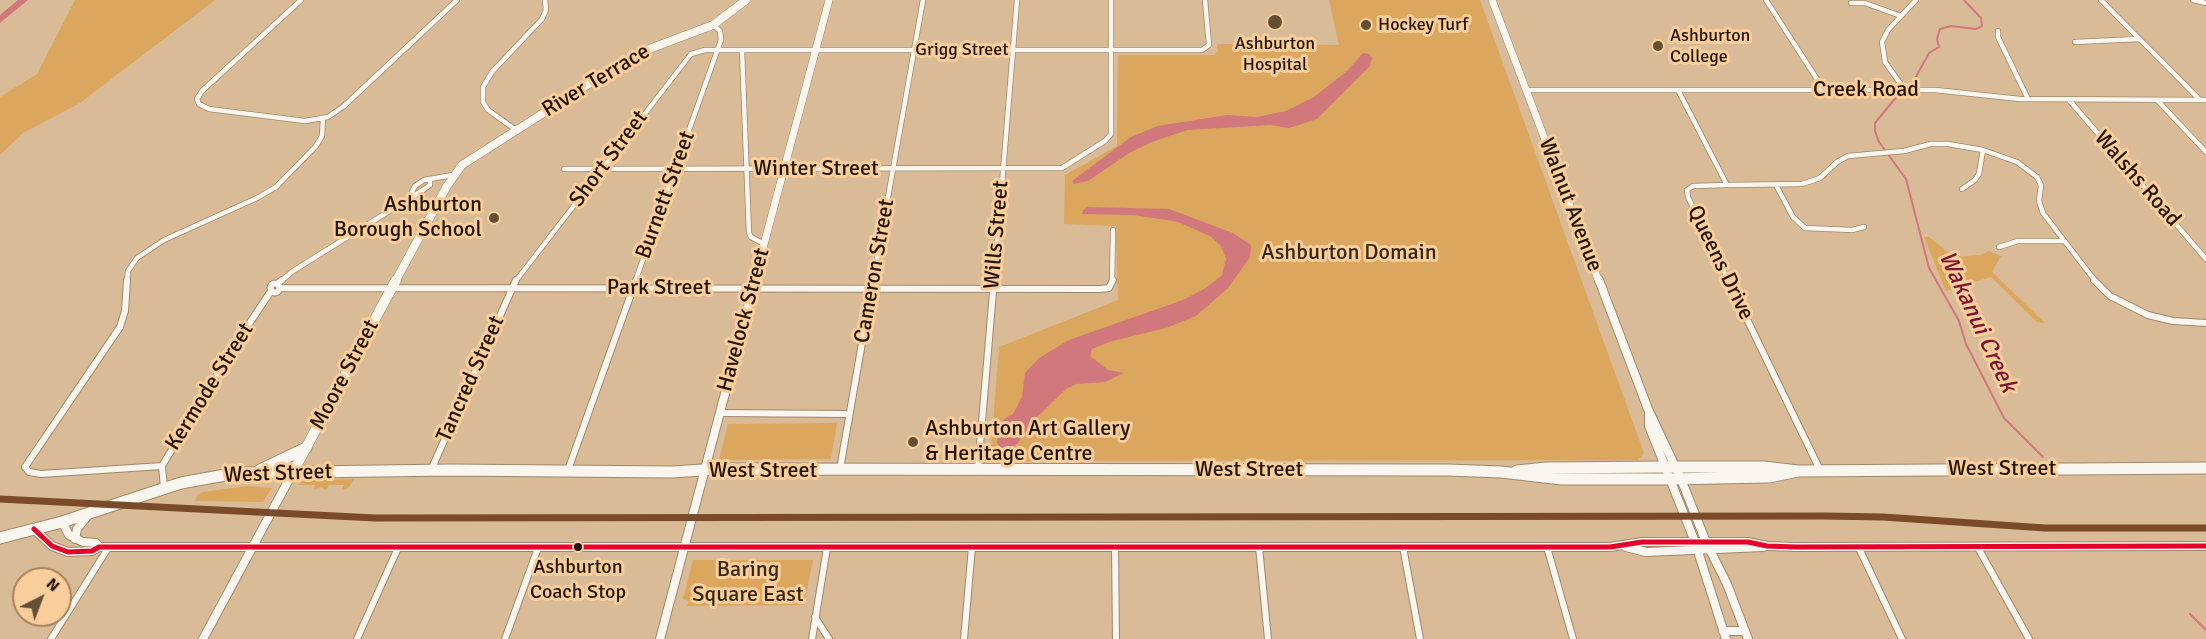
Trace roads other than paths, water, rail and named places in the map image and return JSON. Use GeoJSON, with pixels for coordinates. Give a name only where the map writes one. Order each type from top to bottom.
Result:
{"type":"FeatureCollection","features":[{"type":"Feature","properties":{"kind":"highway"},"geometry":{"type":"LineString","coordinates":[[254,473],[306,448]]}},
{"type":"Feature","properties":{"kind":"highway","name":"West Street"},"geometry":{"type":"LineString","coordinates":[[0,538],[62,522],[164,488],[206,477],[254,473],[431,470],[978,469],[1501,472],[1562,479],[1673,473],[1769,477],[1798,471],[2206,468]]}},
{"type":"Feature","properties":{"kind":"main road","name":"River Terrace"},"geometry":{"type":"LineString","coordinates":[[453,175],[470,159],[636,54],[713,25],[746,0]]}},
{"type":"Feature","properties":{"kind":"main road","name":"Havelock Street"},"geometry":{"type":"LineString","coordinates":[[660,639],[829,0]]}},
{"type":"Feature","properties":{"kind":"main road","name":"Walnut Avenue"},"geometry":{"type":"LineString","coordinates":[[1492,0],[1673,473],[1725,635],[1747,635],[1711,551],[1673,473]]}},
{"type":"Feature","properties":{"kind":"main road","name":"Moore Street"},"geometry":{"type":"LineString","coordinates":[[203,639],[453,175]]}},
{"type":"Feature","properties":{"kind":"main road"},"geometry":{"type":"LineString","coordinates":[[75,539],[77,529],[92,512]]}},
{"type":"Feature","properties":{"kind":"main road"},"geometry":{"type":"LineString","coordinates":[[62,522],[69,535],[75,539],[96,543],[103,548]]}},
{"type":"Feature","properties":{"kind":"main road"},"geometry":{"type":"LineString","coordinates":[[34,530],[59,550],[92,551],[103,548],[1622,546],[1646,552],[1696,547],[1711,551],[1767,546],[2206,546]]}},
{"type":"Feature","properties":{"kind":"main road"},"geometry":{"type":"LineString","coordinates":[[1696,547],[1706,542],[1748,542],[1767,546]]}},
{"type":"Feature","properties":{"kind":"street"},"geometry":{"type":"LineString","coordinates":[[301,0],[202,91],[197,102],[201,106],[209,109],[305,121],[323,118],[341,109],[457,0]]}},
{"type":"Feature","properties":{"kind":"street"},"geometry":{"type":"LineString","coordinates":[[516,130],[488,110],[482,97],[483,87],[492,72],[542,19],[546,10],[545,0]]}},
{"type":"Feature","properties":{"kind":"street","name":"Cameron Street"},"geometry":{"type":"LineString","coordinates":[[840,471],[923,0]]}},
{"type":"Feature","properties":{"kind":"street","name":"Wills Street"},"geometry":{"type":"LineString","coordinates":[[978,469],[1017,0]]}},
{"type":"Feature","properties":{"kind":"street"},"geometry":{"type":"LineString","coordinates":[[1111,0],[1111,50]]}},
{"type":"Feature","properties":{"kind":"street","name":"Grigg Street"},"geometry":{"type":"LineString","coordinates":[[718,50],[1205,49],[1209,45],[1205,0]]}},
{"type":"Feature","properties":{"kind":"street"},"geometry":{"type":"LineString","coordinates":[[1766,0],[1824,90]]}},
{"type":"Feature","properties":{"kind":"street"},"geometry":{"type":"LineString","coordinates":[[1905,90],[1885,62],[1884,36],[1916,0]]}},
{"type":"Feature","properties":{"kind":"street"},"geometry":{"type":"LineString","coordinates":[[2101,0],[2199,100]]}},
{"type":"Feature","properties":{"kind":"street"},"geometry":{"type":"LineString","coordinates":[[2193,0],[2206,3]]}},
{"type":"Feature","properties":{"kind":"street"},"geometry":{"type":"LineString","coordinates":[[1851,3],[1865,3],[1901,16]]}},
{"type":"Feature","properties":{"kind":"street"},"geometry":{"type":"LineString","coordinates":[[713,25],[722,35],[718,50]]}},
{"type":"Feature","properties":{"kind":"street"},"geometry":{"type":"LineString","coordinates":[[1998,31],[1998,37],[2028,99]]}},
{"type":"Feature","properties":{"kind":"street"},"geometry":{"type":"LineString","coordinates":[[2075,42],[2139,39]]}},
{"type":"Feature","properties":{"kind":"street","name":"Short Street"},"geometry":{"type":"LineString","coordinates":[[512,288],[687,58],[698,51],[718,50]]}},
{"type":"Feature","properties":{"kind":"street","name":"Burnett Street"},"geometry":{"type":"LineString","coordinates":[[568,470],[718,50]]}},
{"type":"Feature","properties":{"kind":"street"},"geometry":{"type":"LineString","coordinates":[[742,50],[749,233],[750,237],[764,244]]}},
{"type":"Feature","properties":{"kind":"street","name":"Winter Street"},"geometry":{"type":"LineString","coordinates":[[564,169],[1058,169],[1105,141],[1111,134],[1111,50]]}},
{"type":"Feature","properties":{"kind":"street","name":"Creek Road"},"geometry":{"type":"LineString","coordinates":[[1526,90],[1935,90],[2028,99],[2206,100]]}},
{"type":"Feature","properties":{"kind":"street","name":"Queens Drive"},"geometry":{"type":"LineString","coordinates":[[1678,90],[1727,185],[1693,186],[1687,193],[1820,471]]}},
{"type":"Feature","properties":{"kind":"street","name":"Walshs Road"},"geometry":{"type":"LineString","coordinates":[[2068,100],[2206,259]]}},
{"type":"Feature","properties":{"kind":"street"},"geometry":{"type":"LineString","coordinates":[[2157,100],[2206,152]]}},
{"type":"Feature","properties":{"kind":"street"},"geometry":{"type":"LineString","coordinates":[[162,466],[41,474],[29,472],[25,467],[120,327],[125,311],[128,271],[137,258],[164,240],[257,198],[276,187],[316,146],[322,136],[323,118]]}},
{"type":"Feature","properties":{"kind":"street"},"geometry":{"type":"LineString","coordinates":[[1727,185],[1796,185],[1813,181],[1848,156],[1890,153],[1939,143],[1983,150],[2017,162],[2037,177],[2041,185],[2040,207],[2063,241],[2100,287],[2127,306],[2163,319],[2206,323]]}},
{"type":"Feature","properties":{"kind":"street"},"geometry":{"type":"LineString","coordinates":[[1962,189],[1975,180],[1979,174],[1983,150]]}},
{"type":"Feature","properties":{"kind":"street"},"geometry":{"type":"LineString","coordinates":[[279,286],[292,271],[427,188],[431,183],[430,180],[453,175]]}},
{"type":"Feature","properties":{"kind":"street"},"geometry":{"type":"LineString","coordinates":[[1776,185],[1793,217],[1804,228],[1852,230],[1864,227]]}},
{"type":"Feature","properties":{"kind":"street"},"geometry":{"type":"LineString","coordinates":[[1109,288],[1114,279],[1113,230]]}},
{"type":"Feature","properties":{"kind":"street"},"geometry":{"type":"LineString","coordinates":[[1999,247],[2018,241],[2063,241]]}},
{"type":"Feature","properties":{"kind":"street","name":"Kermode Street"},"geometry":{"type":"LineString","coordinates":[[164,488],[162,466],[233,348],[272,291],[279,286]]}},
{"type":"Feature","properties":{"kind":"street","name":"Park Street"},"geometry":{"type":"LineString","coordinates":[[279,286],[1109,288]]}},
{"type":"Feature","properties":{"kind":"street","name":"Tancred Street"},"geometry":{"type":"LineString","coordinates":[[431,470],[512,288]]}},
{"type":"Feature","properties":{"kind":"street"},"geometry":{"type":"LineString","coordinates":[[720,413],[849,414]]}},
{"type":"Feature","properties":{"kind":"street"},"geometry":{"type":"LineString","coordinates":[[1858,546],[1902,639]]}},
{"type":"Feature","properties":{"kind":"street"},"geometry":{"type":"LineString","coordinates":[[1977,546],[2029,639]]}},
{"type":"Feature","properties":{"kind":"street"},"geometry":{"type":"LineString","coordinates":[[1115,547],[1116,639]]}},
{"type":"Feature","properties":{"kind":"street"},"geometry":{"type":"LineString","coordinates":[[1259,547],[1268,639]]}},
{"type":"Feature","properties":{"kind":"street"},"geometry":{"type":"LineString","coordinates":[[1403,547],[1420,639]]}},
{"type":"Feature","properties":{"kind":"street"},"geometry":{"type":"LineString","coordinates":[[1547,547],[1573,639]]}},
{"type":"Feature","properties":{"kind":"street"},"geometry":{"type":"LineString","coordinates":[[51,639],[103,548]]}},
{"type":"Feature","properties":{"kind":"street"},"geometry":{"type":"LineString","coordinates":[[357,639],[398,548]]}},
{"type":"Feature","properties":{"kind":"street"},"geometry":{"type":"LineString","coordinates":[[505,639],[538,548]]}},
{"type":"Feature","properties":{"kind":"street"},"geometry":{"type":"LineString","coordinates":[[812,639],[827,548]]}},
{"type":"Feature","properties":{"kind":"street"},"geometry":{"type":"LineString","coordinates":[[964,639],[972,548]]}},
{"type":"Feature","properties":{"kind":"street"},"geometry":{"type":"LineString","coordinates":[[815,617],[829,639]]}},
{"type":"Feature","properties":{"kind":"waterway"},"geometry":{"type":"LineString","coordinates":[[0,20],[23,0]]}},
{"type":"Feature","properties":{"kind":"waterway","name":"Wakanui Creek"},"geometry":{"type":"LineString","coordinates":[[1912,84],[1929,53],[1939,47],[1937,39],[1940,29],[1951,26],[1976,29],[1982,26],[1981,18],[1964,0]]}},
{"type":"Feature","properties":{"kind":"waterway","name":"Wakanui Creek"},"geometry":{"type":"LineString","coordinates":[[1898,95],[1875,123],[1875,131],[1879,142],[1906,179],[1929,268],[1959,321],[1966,344],[2004,418],[2043,457]]}},
{"type":"Feature","properties":{"kind":"waterway","name":"Wakanui Creek"},"geometry":{"type":"LineString","coordinates":[[2190,614],[2206,630]]}},
{"type":"Feature","properties":{"kind":"place","name":"Ashburton Hospital"},"geometry":{"type":"Point","coordinates":[1275,22]}},
{"type":"Feature","properties":{"kind":"place","name":"Hockey Turf"},"geometry":{"type":"Point","coordinates":[1366,25]}},
{"type":"Feature","properties":{"kind":"place","name":"Ashburton College"},"geometry":{"type":"Point","coordinates":[1658,46]}},
{"type":"Feature","properties":{"kind":"place","name":"Ashburton Borough School"},"geometry":{"type":"Point","coordinates":[494,218]}},
{"type":"Feature","properties":{"kind":"place","name":"Ashburton Art Gallery & Heritage Centre"},"geometry":{"type":"Point","coordinates":[913,442]}},
{"type":"Feature","properties":{"kind":"place","name":"Ashburton Coach Stop"},"geometry":{"type":"Point","coordinates":[578,547]}},
{"type":"Feature","properties":{"kind":"park label","name":"Ashburton Domain"},"geometry":{"type":"Point","coordinates":[1349,253]}},
{"type":"Feature","properties":{"kind":"park label","name":"Baring Square East"},"geometry":{"type":"Point","coordinates":[748,582]}}]}
